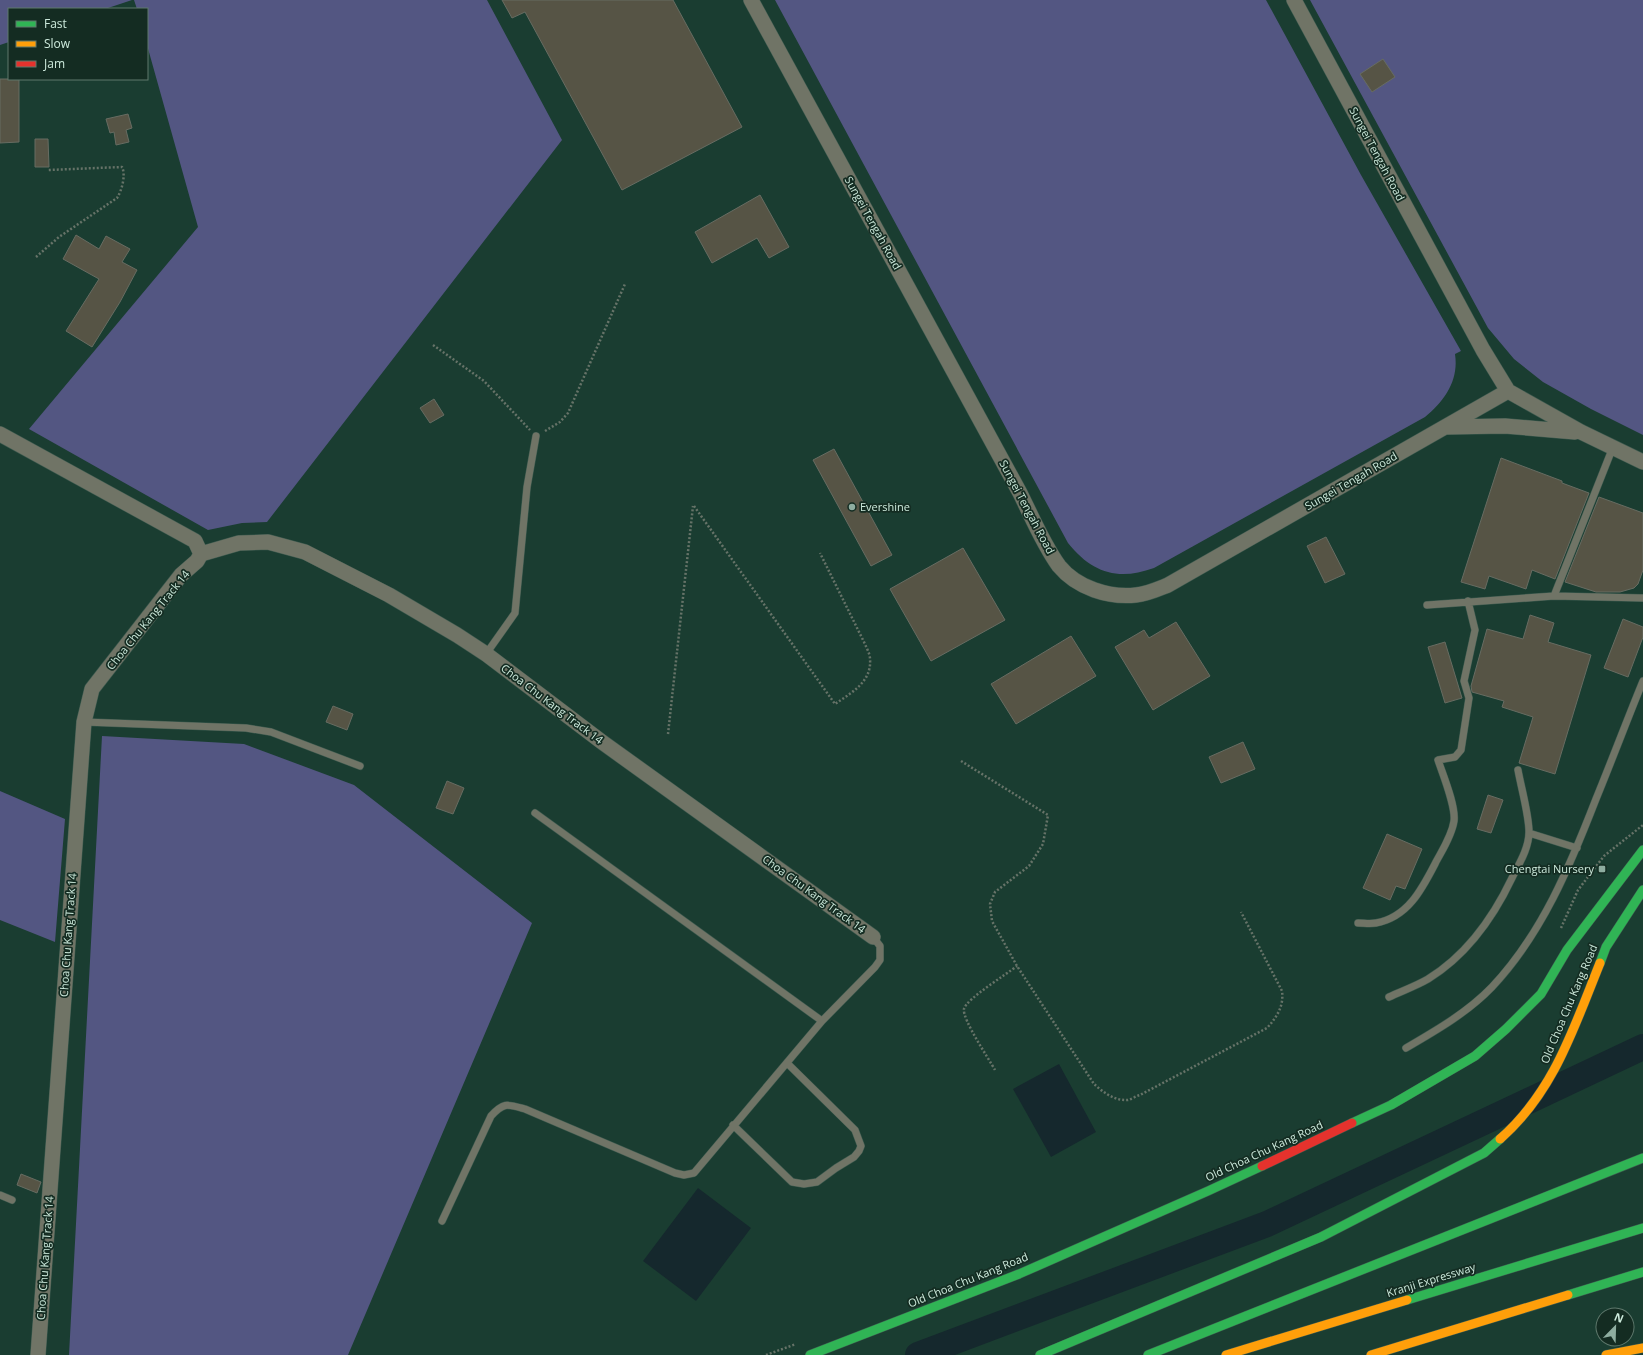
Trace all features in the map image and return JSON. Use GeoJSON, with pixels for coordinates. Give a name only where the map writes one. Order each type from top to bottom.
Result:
{"type":"FeatureCollection","features":[{"type":"Feature","properties":{"kind":"main road","name":"Old Choa Chu Kang Road"},"geometry":{"type":"LineString","coordinates":[[810,1355],[1019,1274],[1208,1191],[1391,1105],[1469,1060],[1506,1029],[1542,994],[1567,950],[1643,850]]}},
{"type":"Feature","properties":{"kind":"main road","name":"Old Choa Chu Kang Road"},"geometry":{"type":"LineString","coordinates":[[1040,1355],[1321,1237],[1484,1153],[1517,1124],[1544,1088],[1563,1054],[1606,947],[1643,890]]}},
{"type":"Feature","properties":{"kind":"main road"},"geometry":{"type":"LineString","coordinates":[[1148,1355],[1643,1158]]}},
{"type":"Feature","properties":{"kind":"main road","name":"Kranji Expressway"},"geometry":{"type":"LineString","coordinates":[[1226,1355],[1643,1228]]}},
{"type":"Feature","properties":{"kind":"main road"},"geometry":{"type":"LineString","coordinates":[[1371,1355],[1643,1272]]}},
{"type":"Feature","properties":{"kind":"main road"},"geometry":{"type":"LineString","coordinates":[[1606,1355],[1643,1348]]}},
{"type":"Feature","properties":{"kind":"street","name":"Sungei Tengah Road"},"geometry":{"type":"LineString","coordinates":[[751,0],[1020,493],[1051,554],[1060,567],[1073,579],[1087,587],[1105,593],[1122,596],[1137,595],[1154,591],[1212,561],[1508,391]]}},
{"type":"Feature","properties":{"kind":"street","name":"Sungei Tengah Road"},"geometry":{"type":"LineString","coordinates":[[1294,0],[1483,350],[1508,391],[1581,432],[1643,462]]}},
{"type":"Feature","properties":{"kind":"street"},"geometry":{"type":"LineString","coordinates":[[1444,427],[1505,426],[1581,432]]}},
{"type":"Feature","properties":{"kind":"street"},"geometry":{"type":"LineString","coordinates":[[0,434],[195,542],[201,554]]}},
{"type":"Feature","properties":{"kind":"street","name":"Choa Chu Kang Track 14"},"geometry":{"type":"LineString","coordinates":[[38,1355],[84,722],[92,689],[181,575],[197,561],[201,554],[239,543],[268,542],[305,552],[389,595],[486,654],[608,746],[873,937]]}},
{"type":"Feature","properties":{"kind":"lane"},"geometry":{"type":"LineString","coordinates":[[486,654],[515,613],[527,487],[536,436]]}},
{"type":"Feature","properties":{"kind":"lane"},"geometry":{"type":"LineString","coordinates":[[1554,596],[1613,447]]}},
{"type":"Feature","properties":{"kind":"lane"},"geometry":{"type":"LineString","coordinates":[[1427,604],[1468,600],[1554,596],[1643,598]]}},
{"type":"Feature","properties":{"kind":"lane"},"geometry":{"type":"LineString","coordinates":[[1358,922],[1375,924],[1392,918],[1407,908],[1420,893],[1447,842],[1454,822],[1454,809],[1438,760],[1455,757],[1461,750],[1469,698],[1464,681],[1475,630],[1468,600]]}},
{"type":"Feature","properties":{"kind":"lane"},"geometry":{"type":"LineString","coordinates":[[1406,1048],[1447,1024],[1492,987],[1515,960],[1538,927],[1577,848],[1643,681]]}},
{"type":"Feature","properties":{"kind":"lane"},"geometry":{"type":"LineString","coordinates":[[84,722],[246,728],[271,732],[360,766]]}},
{"type":"Feature","properties":{"kind":"lane"},"geometry":{"type":"LineString","coordinates":[[1389,997],[1428,978],[1447,964],[1472,941],[1486,925],[1500,902],[1524,854],[1529,833],[1518,770]]}},
{"type":"Feature","properties":{"kind":"lane"},"geometry":{"type":"LineString","coordinates":[[535,813],[822,1021]]}},
{"type":"Feature","properties":{"kind":"lane"},"geometry":{"type":"LineString","coordinates":[[1529,833],[1577,848]]}},
{"type":"Feature","properties":{"kind":"lane"},"geometry":{"type":"LineString","coordinates":[[442,1221],[491,1116],[500,1107],[510,1105],[526,1109],[675,1173],[684,1175],[694,1173],[822,1021],[875,968],[880,960],[880,946],[873,937]]}},
{"type":"Feature","properties":{"kind":"lane"},"geometry":{"type":"LineString","coordinates":[[733,1125],[792,1182],[804,1184],[817,1182],[854,1157],[861,1146],[855,1130],[787,1063]]}},
{"type":"Feature","properties":{"kind":"lane"},"geometry":{"type":"LineString","coordinates":[[0,1195],[12,1200]]}},
{"type":"Feature","properties":{"kind":"path"},"geometry":{"type":"LineString","coordinates":[[36,257],[60,237],[117,198],[120,193],[124,172],[122,167],[48,170]]}},
{"type":"Feature","properties":{"kind":"path"},"geometry":{"type":"LineString","coordinates":[[433,345],[484,381],[536,436],[560,422],[568,413],[625,284]]}},
{"type":"Feature","properties":{"kind":"path"},"geometry":{"type":"LineString","coordinates":[[668,734],[694,506],[835,704],[860,687],[869,674],[870,659],[865,644],[820,553]]}},
{"type":"Feature","properties":{"kind":"path"},"geometry":{"type":"LineString","coordinates":[[961,761],[1048,815],[1042,844],[1029,866],[995,892],[990,904],[992,921],[1017,966],[1094,1084],[1104,1093],[1116,1098],[1128,1100],[1267,1028],[1274,1021],[1279,1012],[1283,999],[1282,991],[1241,912]]}},
{"type":"Feature","properties":{"kind":"path"},"geometry":{"type":"LineString","coordinates":[[1559,931],[1578,890],[1604,856],[1643,825]]}},
{"type":"Feature","properties":{"kind":"path"},"geometry":{"type":"LineString","coordinates":[[995,1070],[965,1019],[964,1009],[969,1001],[1017,966]]}},
{"type":"Feature","properties":{"kind":"path"},"geometry":{"type":"LineString","coordinates":[[766,1355],[802,1342]]}},
{"type":"Feature","properties":{"kind":"shaded area"},"geometry":{"type":"Polygon","coordinates":[[[0,0],[132,0],[108,8],[8,8],[8,42],[0,45],[0,0]]]}},
{"type":"Feature","properties":{"kind":"shaded area"},"geometry":{"type":"Polygon","coordinates":[[[134,0],[487,0],[562,140],[267,522],[242,523],[208,530],[29,429],[198,227],[148,49],[148,8],[137,8],[134,0]]]}},
{"type":"Feature","properties":{"kind":"shaded area"},"geometry":{"type":"Polygon","coordinates":[[[775,0],[1266,0],[1361,175],[1461,351],[1455,354],[1455,373],[1449,389],[1439,404],[1425,417],[1154,568],[1129,574],[1117,574],[1096,568],[1077,553],[1068,543],[775,0]]]}},
{"type":"Feature","properties":{"kind":"shaded area"},"geometry":{"type":"Polygon","coordinates":[[[1310,0],[1643,0],[1643,435],[1591,409],[1543,382],[1514,359],[1488,328],[1310,0]]]}},
{"type":"Feature","properties":{"kind":"shaded area"},"geometry":{"type":"Polygon","coordinates":[[[102,736],[244,744],[354,785],[532,923],[348,1355],[69,1355],[102,736]]]}},
{"type":"Feature","properties":{"kind":"shaded area"},"geometry":{"type":"Polygon","coordinates":[[[0,791],[65,819],[55,942],[0,920],[0,791]]]}},
{"type":"Feature","properties":{"kind":"shaded area"},"geometry":{"type":"Polygon","coordinates":[[[1059,1064],[1096,1132],[1051,1157],[1013,1089],[1059,1064]]]}},
{"type":"Feature","properties":{"kind":"shaded area"},"geometry":{"type":"Polygon","coordinates":[[[698,1188],[751,1228],[696,1301],[643,1261],[698,1188]]]}},
{"type":"Feature","properties":{"kind":"building"},"geometry":{"type":"Polygon","coordinates":[[[502,0],[673,0],[742,127],[622,190],[525,12],[512,18],[502,0]]]}},
{"type":"Feature","properties":{"kind":"building"},"geometry":{"type":"Polygon","coordinates":[[[1383,59],[1395,77],[1372,92],[1360,74],[1383,59]]]}},
{"type":"Feature","properties":{"kind":"building"},"geometry":{"type":"Polygon","coordinates":[[[0,79],[19,80],[19,142],[0,143],[0,79]]]}},
{"type":"Feature","properties":{"kind":"building"},"geometry":{"type":"Polygon","coordinates":[[[128,114],[132,128],[126,130],[129,142],[116,145],[114,132],[110,133],[106,119],[128,114]]]}},
{"type":"Feature","properties":{"kind":"building"},"geometry":{"type":"Polygon","coordinates":[[[35,139],[48,139],[49,167],[35,167],[35,139]]]}},
{"type":"Feature","properties":{"kind":"building"},"geometry":{"type":"Polygon","coordinates":[[[760,195],[789,247],[769,258],[757,238],[712,263],[695,232],[760,195]]]}},
{"type":"Feature","properties":{"kind":"building"},"geometry":{"type":"Polygon","coordinates":[[[76,235],[99,249],[106,236],[130,249],[122,262],[137,270],[120,302],[92,347],[66,331],[99,279],[63,259],[76,235]]]}},
{"type":"Feature","properties":{"kind":"building"},"geometry":{"type":"Polygon","coordinates":[[[434,399],[444,415],[430,423],[420,408],[434,399]]]}},
{"type":"Feature","properties":{"kind":"building","name":"Evershine"},"geometry":{"type":"Polygon","coordinates":[[[834,449],[892,555],[871,566],[813,460],[834,449]]]}},
{"type":"Feature","properties":{"kind":"building"},"geometry":{"type":"Polygon","coordinates":[[[1501,458],[1589,493],[1555,579],[1532,570],[1526,589],[1489,576],[1485,589],[1461,582],[1501,458]]]}},
{"type":"Feature","properties":{"kind":"building"},"geometry":{"type":"Polygon","coordinates":[[[1599,497],[1643,513],[1643,570],[1638,584],[1634,588],[1620,592],[1596,592],[1565,582],[1599,497]]]}},
{"type":"Feature","properties":{"kind":"building"},"geometry":{"type":"Polygon","coordinates":[[[1326,537],[1345,574],[1325,583],[1307,546],[1326,537]]]}},
{"type":"Feature","properties":{"kind":"building"},"geometry":{"type":"Polygon","coordinates":[[[963,548],[1005,620],[931,661],[890,589],[963,548]]]}},
{"type":"Feature","properties":{"kind":"building"},"geometry":{"type":"Polygon","coordinates":[[[1530,615],[1554,623],[1548,642],[1591,655],[1555,774],[1519,763],[1533,717],[1502,707],[1504,701],[1472,692],[1471,686],[1487,629],[1523,639],[1530,615]]]}},
{"type":"Feature","properties":{"kind":"building"},"geometry":{"type":"Polygon","coordinates":[[[1623,619],[1643,627],[1643,637],[1628,677],[1604,668],[1623,619]]]}},
{"type":"Feature","properties":{"kind":"building"},"geometry":{"type":"Polygon","coordinates":[[[1176,622],[1210,676],[1153,710],[1115,647],[1144,630],[1149,638],[1176,622]]]}},
{"type":"Feature","properties":{"kind":"building"},"geometry":{"type":"Polygon","coordinates":[[[1071,636],[1096,676],[1016,724],[991,684],[1071,636]]]}},
{"type":"Feature","properties":{"kind":"building"},"geometry":{"type":"Polygon","coordinates":[[[1445,642],[1462,698],[1445,703],[1428,647],[1445,642]]]}},
{"type":"Feature","properties":{"kind":"building"},"geometry":{"type":"Polygon","coordinates":[[[333,706],[353,714],[347,730],[326,722],[333,706]]]}},
{"type":"Feature","properties":{"kind":"building"},"geometry":{"type":"Polygon","coordinates":[[[1243,742],[1255,769],[1221,783],[1209,757],[1243,742]]]}},
{"type":"Feature","properties":{"kind":"building"},"geometry":{"type":"Polygon","coordinates":[[[447,781],[464,788],[453,814],[436,808],[447,781]]]}},
{"type":"Feature","properties":{"kind":"building"},"geometry":{"type":"Polygon","coordinates":[[[1488,795],[1503,800],[1491,833],[1477,829],[1488,795]]]}},
{"type":"Feature","properties":{"kind":"building"},"geometry":{"type":"Polygon","coordinates":[[[1387,834],[1422,849],[1405,889],[1396,886],[1390,900],[1363,888],[1387,834]]]}},
{"type":"Feature","properties":{"kind":"building"},"geometry":{"type":"Polygon","coordinates":[[[21,1174],[41,1182],[37,1193],[17,1185],[21,1174]]]}},
{"type":"Feature","properties":{"kind":"waterway"},"geometry":{"type":"LineString","coordinates":[[918,1355],[1267,1224],[1643,1047]]}},
{"type":"Feature","properties":{"kind":"traffic: fast"},"geometry":{"type":"LineString","coordinates":[[1352,1123],[1391,1105],[1475,1056],[1506,1029],[1541,994],[1567,950],[1643,850]]}},
{"type":"Feature","properties":{"kind":"traffic: fast"},"geometry":{"type":"LineString","coordinates":[[1600,963],[1606,947],[1643,890]]}},
{"type":"Feature","properties":{"kind":"traffic: fast"},"geometry":{"type":"LineString","coordinates":[[1040,1355],[1321,1237],[1484,1153],[1500,1139]]}},
{"type":"Feature","properties":{"kind":"traffic: fast"},"geometry":{"type":"LineString","coordinates":[[1148,1355],[1643,1158]]}},
{"type":"Feature","properties":{"kind":"traffic: fast"},"geometry":{"type":"LineString","coordinates":[[810,1355],[1019,1274],[1262,1166]]}},
{"type":"Feature","properties":{"kind":"traffic: fast"},"geometry":{"type":"LineString","coordinates":[[1407,1300],[1643,1228]]}},
{"type":"Feature","properties":{"kind":"traffic: fast"},"geometry":{"type":"LineString","coordinates":[[1568,1295],[1643,1272]]}},
{"type":"Feature","properties":{"kind":"traffic: slow"},"geometry":{"type":"LineString","coordinates":[[1500,1139],[1519,1121],[1549,1080],[1571,1034],[1600,963]]}},
{"type":"Feature","properties":{"kind":"traffic: slow"},"geometry":{"type":"LineString","coordinates":[[1371,1355],[1568,1295]]}},
{"type":"Feature","properties":{"kind":"traffic: slow"},"geometry":{"type":"LineString","coordinates":[[1226,1355],[1407,1300]]}},
{"type":"Feature","properties":{"kind":"traffic: slow"},"geometry":{"type":"LineString","coordinates":[[1606,1355],[1643,1348]]}},
{"type":"Feature","properties":{"kind":"traffic: jam"},"geometry":{"type":"LineString","coordinates":[[1262,1166],[1352,1123]]}},
{"type":"Feature","properties":{"kind":"place","name":"Evershine"},"geometry":{"type":"Point","coordinates":[852,507]}},
{"type":"Feature","properties":{"kind":"place","name":"Chengtai Nursery"},"geometry":{"type":"Point","coordinates":[1602,869]}}]}
